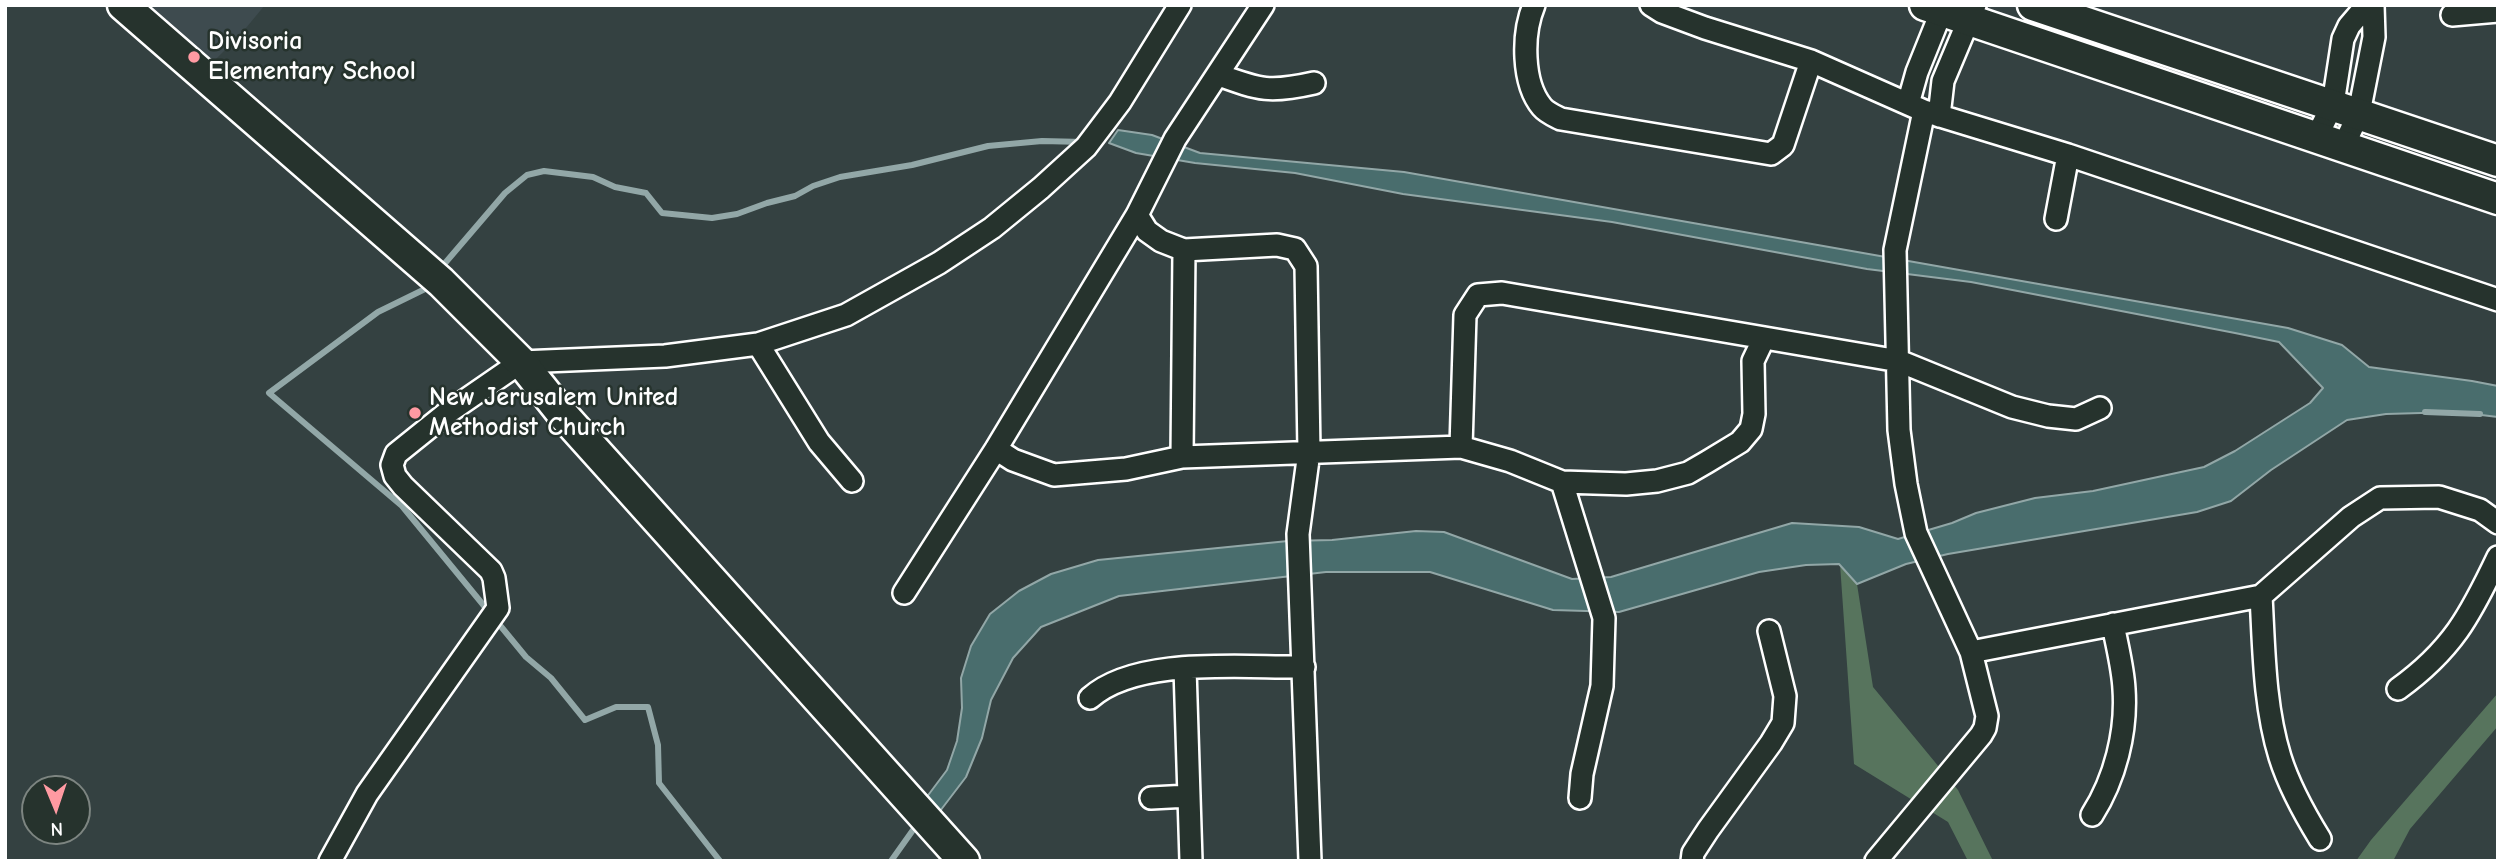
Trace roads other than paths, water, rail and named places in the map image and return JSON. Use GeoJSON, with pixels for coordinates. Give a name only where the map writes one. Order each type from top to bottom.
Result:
{"type":"FeatureCollection","features":[{"type":"Feature","properties":{"kind":"main road"},"geometry":{"type":"LineString","coordinates":[[123,5],[411,255],[521,362],[564,416],[956,851]]}},
{"type":"Feature","properties":{"kind":"main road"},"geometry":{"type":"LineString","coordinates":[[2033,5],[2498,161]]}},
{"type":"Feature","properties":{"kind":"main road"},"geometry":{"type":"LineString","coordinates":[[1951,9],[2498,199]]}},
{"type":"Feature","properties":{"kind":"street"},"geometry":{"type":"LineString","coordinates":[[330,861],[367,794],[498,608],[491,571],[403,486],[392,465],[396,454],[447,413],[521,362],[665,356],[758,344],[846,315],[939,263],[992,228],[1041,188],[1091,139],[1120,102],[1181,5]]}},
{"type":"Feature","properties":{"kind":"street"},"geometry":{"type":"LineString","coordinates":[[904,593],[996,449],[1137,215],[1175,139],[1263,5]]}},
{"type":"Feature","properties":{"kind":"street"},"geometry":{"type":"LineString","coordinates":[[1534,5],[1530,15],[1526,52],[1532,89],[1544,109],[1561,119],[1770,154],[1783,145],[1811,61]]}},
{"type":"Feature","properties":{"kind":"street"},"geometry":{"type":"LineString","coordinates":[[1651,5],[1662,12],[1705,28],[1811,61],[1923,111],[2068,155],[2498,300]]}},
{"type":"Feature","properties":{"kind":"street"},"geometry":{"type":"LineString","coordinates":[[2346,109],[2343,39],[2348,26],[2367,5]]}},
{"type":"Feature","properties":{"kind":"street"},"geometry":{"type":"LineString","coordinates":[[2331,141],[2374,37],[2373,5]]}},
{"type":"Feature","properties":{"kind":"street"},"geometry":{"type":"LineString","coordinates":[[1923,111],[1943,81],[1951,9]]}},
{"type":"Feature","properties":{"kind":"street"},"geometry":{"type":"LineString","coordinates":[[1875,861],[1985,728],[1986,710],[1971,652],[1916,533],[1899,430],[1895,250],[1923,111],[1917,72],[1951,9]]}},
{"type":"Feature","properties":{"kind":"street"},"geometry":{"type":"LineString","coordinates":[[2452,15],[2498,11]]}},
{"type":"Feature","properties":{"kind":"street"},"geometry":{"type":"LineString","coordinates":[[1219,75],[1258,89],[1286,89],[1314,83]]}},
{"type":"Feature","properties":{"kind":"street"},"geometry":{"type":"LineString","coordinates":[[2056,219],[2068,155]]}},
{"type":"Feature","properties":{"kind":"street"},"geometry":{"type":"LineString","coordinates":[[1137,215],[1147,231],[1161,241],[1184,250],[1277,245],[1295,249],[1306,266],[1309,452],[1298,534],[1310,861]]}},
{"type":"Feature","properties":{"kind":"street"},"geometry":{"type":"LineString","coordinates":[[1182,457],[1184,250]]}},
{"type":"Feature","properties":{"kind":"street"},"geometry":{"type":"LineString","coordinates":[[1461,447],[1465,315],[1478,295],[1502,293],[1899,361],[2012,407],[2048,416],[2076,419],[2100,408]]}},
{"type":"Feature","properties":{"kind":"street"},"geometry":{"type":"LineString","coordinates":[[996,449],[1013,460],[1054,475],[1126,469],[1182,457],[1461,447],[1510,461],[1562,482],[1626,484],[1657,481],[1688,473],[1740,442],[1751,429],[1754,414],[1754,361],[1764,338]]}},
{"type":"Feature","properties":{"kind":"street"},"geometry":{"type":"LineString","coordinates":[[758,344],[818,442],[852,481]]}},
{"type":"Feature","properties":{"kind":"street"},"geometry":{"type":"LineString","coordinates":[[1562,482],[1604,618],[1602,686],[1582,774],[1580,798]]}},
{"type":"Feature","properties":{"kind":"street"},"geometry":{"type":"LineString","coordinates":[[1971,652],[2261,596],[2351,517],[2380,498],[2439,497],[2480,510],[2498,523]]}},
{"type":"Feature","properties":{"kind":"street"},"geometry":{"type":"LineString","coordinates":[[2398,689],[2426,669],[2451,642],[2468,618],[2498,557]]}},
{"type":"Feature","properties":{"kind":"street"},"geometry":{"type":"LineString","coordinates":[[2261,596],[2268,695],[2280,756],[2305,814],[2320,839]]}},
{"type":"Feature","properties":{"kind":"street"},"geometry":{"type":"LineString","coordinates":[[2092,815],[2102,800],[2113,770],[2122,730],[2124,690],[2113,624]]}},
{"type":"Feature","properties":{"kind":"street"},"geometry":{"type":"LineString","coordinates":[[1692,861],[1693,853],[1708,830],[1783,723],[1785,695],[1769,631]]}},
{"type":"Feature","properties":{"kind":"street"},"geometry":{"type":"LineString","coordinates":[[1090,698],[1101,688],[1138,673],[1185,668],[1304,667]]}},
{"type":"Feature","properties":{"kind":"street"},"geometry":{"type":"LineString","coordinates":[[1185,668],[1191,861]]}},
{"type":"Feature","properties":{"kind":"street"},"geometry":{"type":"LineString","coordinates":[[1151,798],[1189,796]]}},
{"type":"Feature","properties":{"kind":"water"},"geometry":{"type":"Polygon","coordinates":[[[1118,130],[1152,135],[1200,153],[1404,172],[2288,328],[2342,345],[2369,367],[2498,386],[2498,417],[2456,412],[2386,414],[2347,420],[2271,470],[2231,501],[2197,512],[1948,554],[1906,564],[1857,584],[1839,564],[1806,565],[1759,572],[1619,612],[1553,610],[1430,572],[1326,572],[1119,596],[1041,627],[1013,658],[991,700],[982,738],[966,777],[937,815],[926,798],[947,770],[957,741],[962,708],[961,678],[971,646],[990,614],[1019,591],[1051,574],[1098,560],[1416,531],[1444,532],[1572,579],[1611,577],[1792,523],[1859,527],[1898,539],[1976,513],[2035,498],[2093,491],[2204,467],[2235,451],[2310,403],[2323,388],[2279,342],[1971,282],[1867,269],[1612,222],[1403,194],[1295,173],[1195,163],[1136,153],[1109,143],[1118,130]]]}},
{"type":"Feature","properties":{"kind":"waterway"},"geometry":{"type":"LineString","coordinates":[[440,269],[505,193],[527,175],[544,171],[593,177],[615,187],[646,193],[662,213],[712,218],[737,214],[795,196],[813,186],[840,177],[912,165],[988,146],[1042,141],[1084,142]]}},
{"type":"Feature","properties":{"kind":"waterway"},"geometry":{"type":"LineString","coordinates":[[429,284],[425,289],[378,312],[269,393],[402,506],[526,657],[551,678],[585,720],[616,707],[648,707],[658,745],[659,783],[720,861]]}},
{"type":"Feature","properties":{"kind":"waterway"},"geometry":{"type":"LineString","coordinates":[[2425,412],[2480,414]]}},
{"type":"Feature","properties":{"kind":"waterway"},"geometry":{"type":"LineString","coordinates":[[891,861],[918,823]]}},
{"type":"Feature","properties":{"kind":"place","name":"Divisoria Elementary School"},"geometry":{"type":"Point","coordinates":[194,57]}},
{"type":"Feature","properties":{"kind":"place","name":"New Jerusalem United Methodist Church"},"geometry":{"type":"Point","coordinates":[415,413]}}]}
